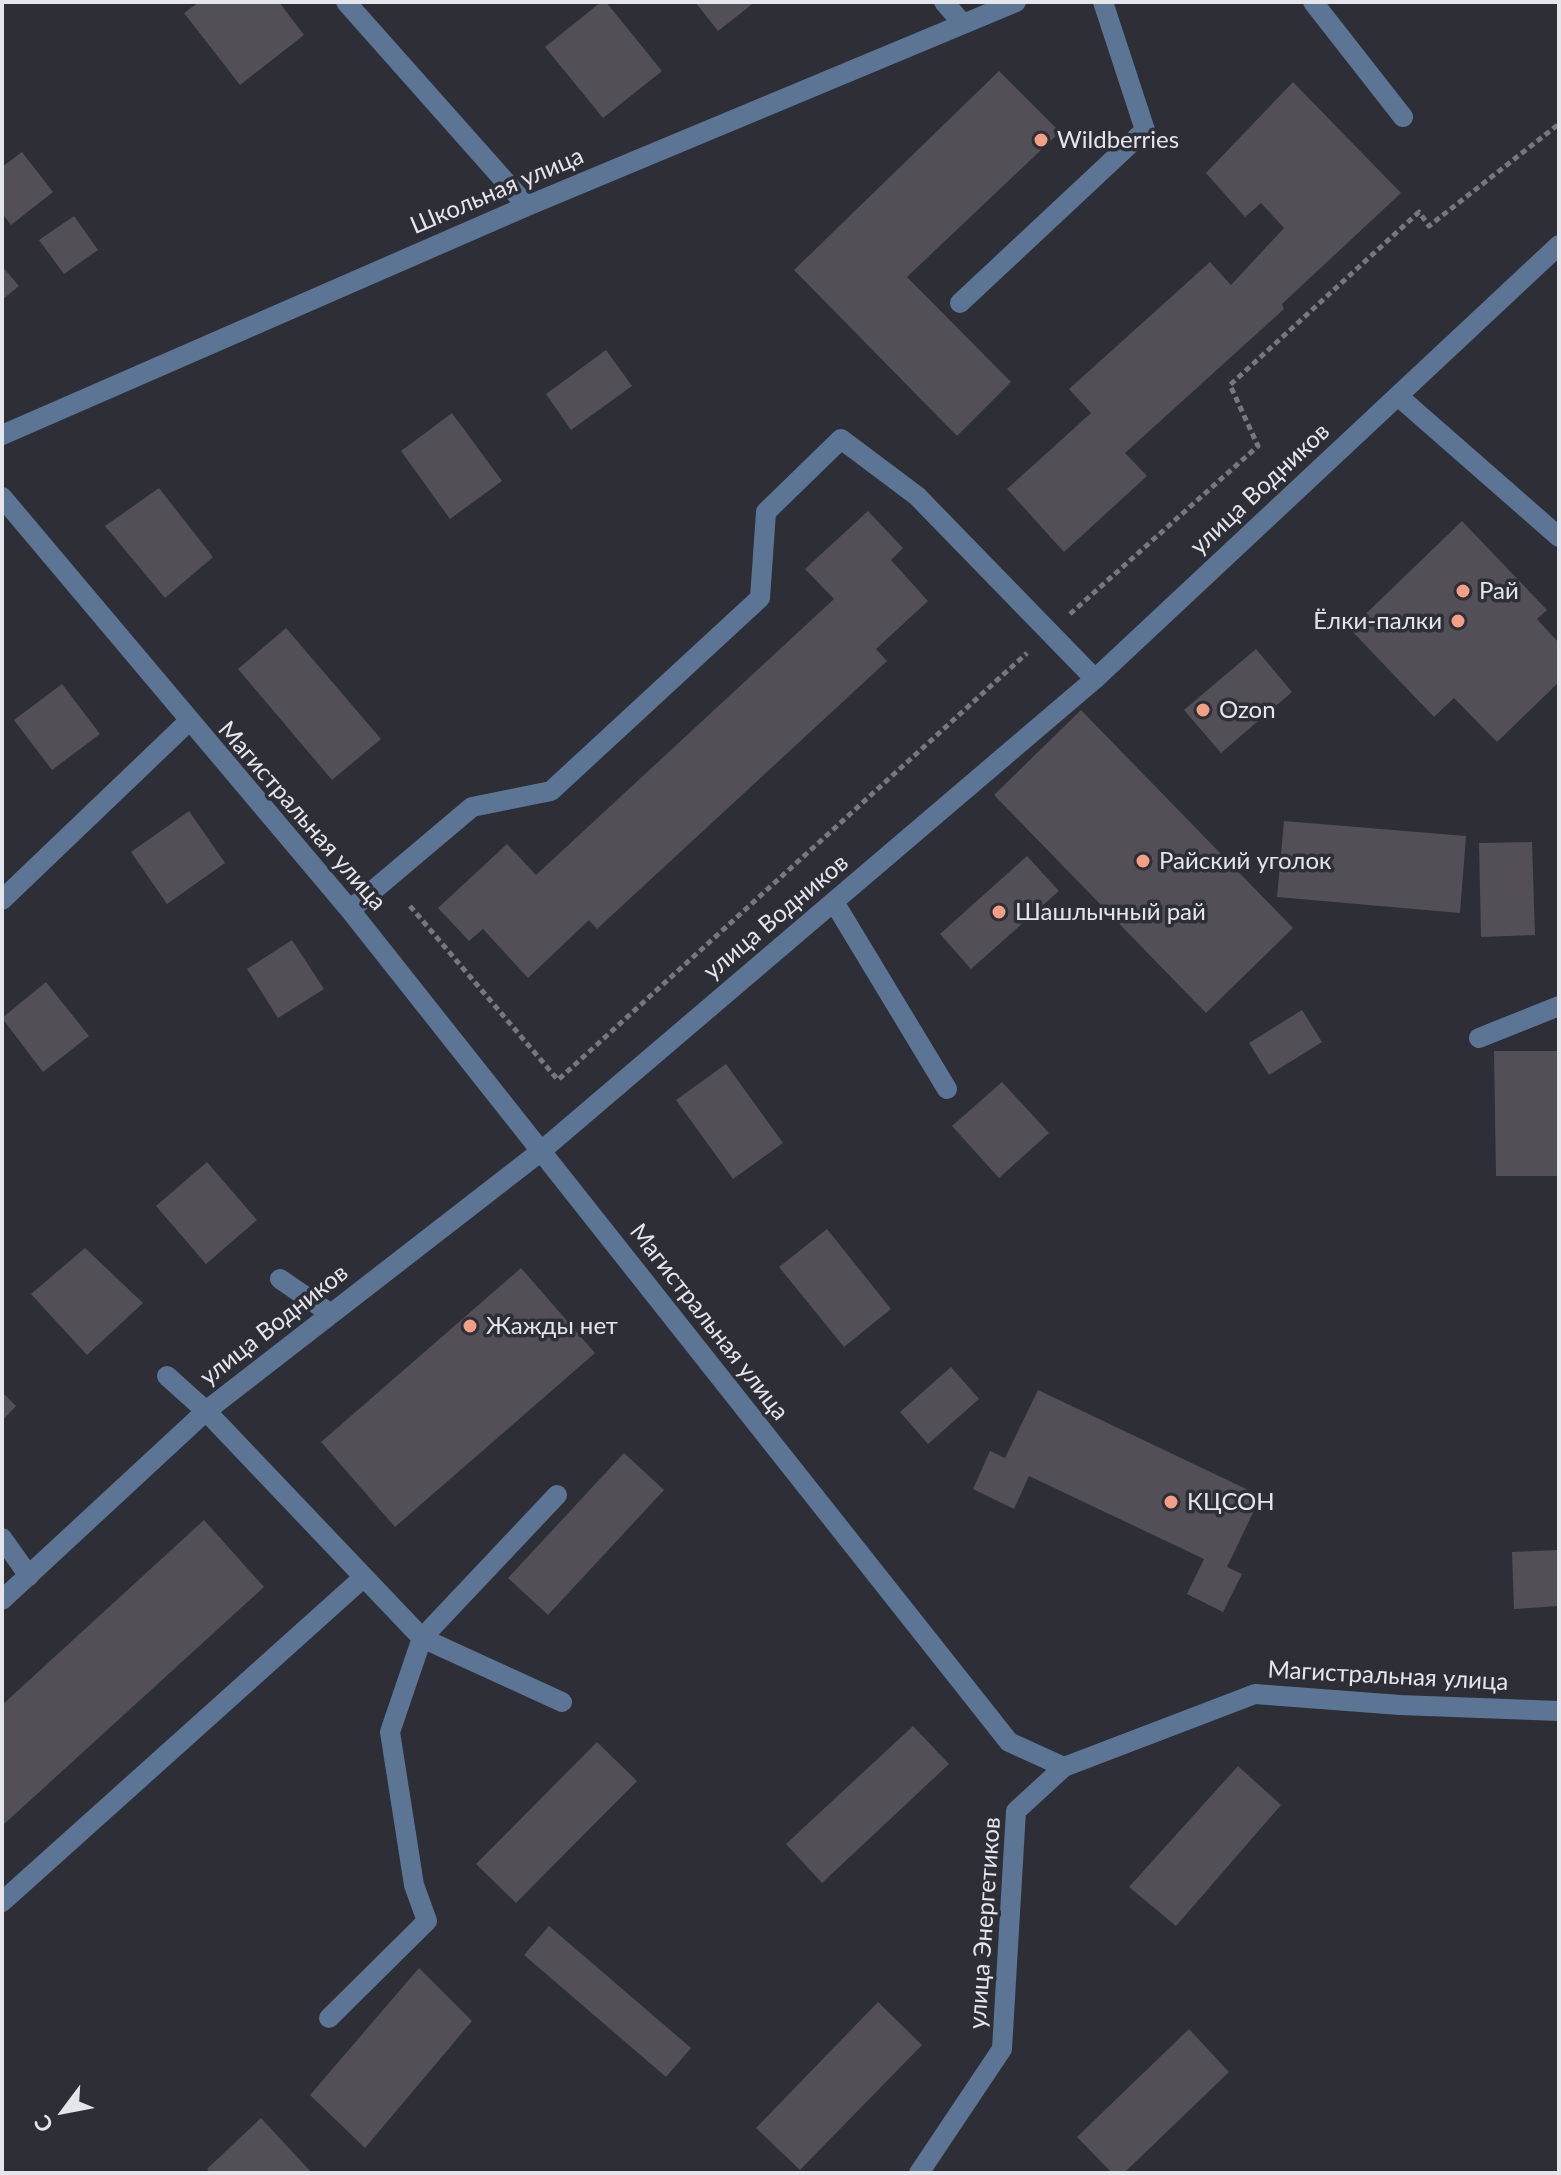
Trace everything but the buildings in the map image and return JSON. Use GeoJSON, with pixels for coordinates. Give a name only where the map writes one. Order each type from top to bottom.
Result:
{"type":"FeatureCollection","features":[{"type":"Feature","properties":{"kind":"street"},"geometry":{"type":"LineString","coordinates":[[346,2],[527,206]]}},
{"type":"Feature","properties":{"kind":"street"},"geometry":{"type":"LineString","coordinates":[[944,2],[963,24]]}},
{"type":"Feature","properties":{"kind":"street","name":"Школьная улица"},"geometry":{"type":"LineString","coordinates":[[2,435],[527,206],[1016,2]]}},
{"type":"Feature","properties":{"kind":"street"},"geometry":{"type":"LineString","coordinates":[[960,303],[1145,130],[1103,2]]}},
{"type":"Feature","properties":{"kind":"street"},"geometry":{"type":"LineString","coordinates":[[1313,2],[1403,117]]}},
{"type":"Feature","properties":{"kind":"street","name":"улица Водников"},"geometry":{"type":"LineString","coordinates":[[2,1600],[206,1411],[540,1152],[1095,679],[1559,245]]}},
{"type":"Feature","properties":{"kind":"street"},"geometry":{"type":"LineString","coordinates":[[1398,396],[1559,537]]}},
{"type":"Feature","properties":{"kind":"street"},"geometry":{"type":"LineString","coordinates":[[350,910],[472,807],[551,791],[760,598],[766,512],[841,439],[917,496],[1095,679]]}},
{"type":"Feature","properties":{"kind":"street","name":"Магистральная улица"},"geometry":{"type":"LineString","coordinates":[[2,497],[188,722],[350,910],[1009,1742],[1064,1767],[1255,1694],[1559,1711]]}},
{"type":"Feature","properties":{"kind":"street"},"geometry":{"type":"LineString","coordinates":[[2,900],[188,722]]}},
{"type":"Feature","properties":{"kind":"street"},"geometry":{"type":"LineString","coordinates":[[834,902],[947,1089]]}},
{"type":"Feature","properties":{"kind":"street"},"geometry":{"type":"LineString","coordinates":[[1479,1038],[1559,1006]]}},
{"type":"Feature","properties":{"kind":"street"},"geometry":{"type":"LineString","coordinates":[[280,1279],[331,1314]]}},
{"type":"Feature","properties":{"kind":"street"},"geometry":{"type":"LineString","coordinates":[[167,1376],[206,1411],[422,1638],[562,1702]]}},
{"type":"Feature","properties":{"kind":"street"},"geometry":{"type":"LineString","coordinates":[[329,2018],[427,1921],[414,1885],[390,1732],[422,1638],[557,1495]]}},
{"type":"Feature","properties":{"kind":"street"},"geometry":{"type":"LineString","coordinates":[[2,1538],[29,1576]]}},
{"type":"Feature","properties":{"kind":"street"},"geometry":{"type":"LineString","coordinates":[[2,1902],[364,1577]]}},
{"type":"Feature","properties":{"kind":"street","name":"улица Энергетиков"},"geometry":{"type":"LineString","coordinates":[[919,2173],[1002,2049],[1016,1811],[1064,1767]]}},
{"type":"Feature","properties":{"kind":"path"},"geometry":{"type":"LineString","coordinates":[[410,906],[558,1080],[1258,446],[1230,385],[1419,212],[1429,226],[1559,124]]}},
{"type":"Feature","properties":{"kind":"place","name":"Wildberries"},"geometry":{"type":"Point","coordinates":[1041,140]}},
{"type":"Feature","properties":{"kind":"place","name":"Рай"},"geometry":{"type":"Point","coordinates":[1463,591]}},
{"type":"Feature","properties":{"kind":"place","name":"Ёлки-палки"},"geometry":{"type":"Point","coordinates":[1458,621]}},
{"type":"Feature","properties":{"kind":"place","name":"Ozon"},"geometry":{"type":"Point","coordinates":[1203,710]}},
{"type":"Feature","properties":{"kind":"place","name":"Райский уголок"},"geometry":{"type":"Point","coordinates":[1143,861]}},
{"type":"Feature","properties":{"kind":"place","name":"Шашлычный рай"},"geometry":{"type":"Point","coordinates":[999,912]}},
{"type":"Feature","properties":{"kind":"place","name":"Жажды нет"},"geometry":{"type":"Point","coordinates":[470,1326]}},
{"type":"Feature","properties":{"kind":"place","name":"КЦСОН"},"geometry":{"type":"Point","coordinates":[1171,1502]}}]}
